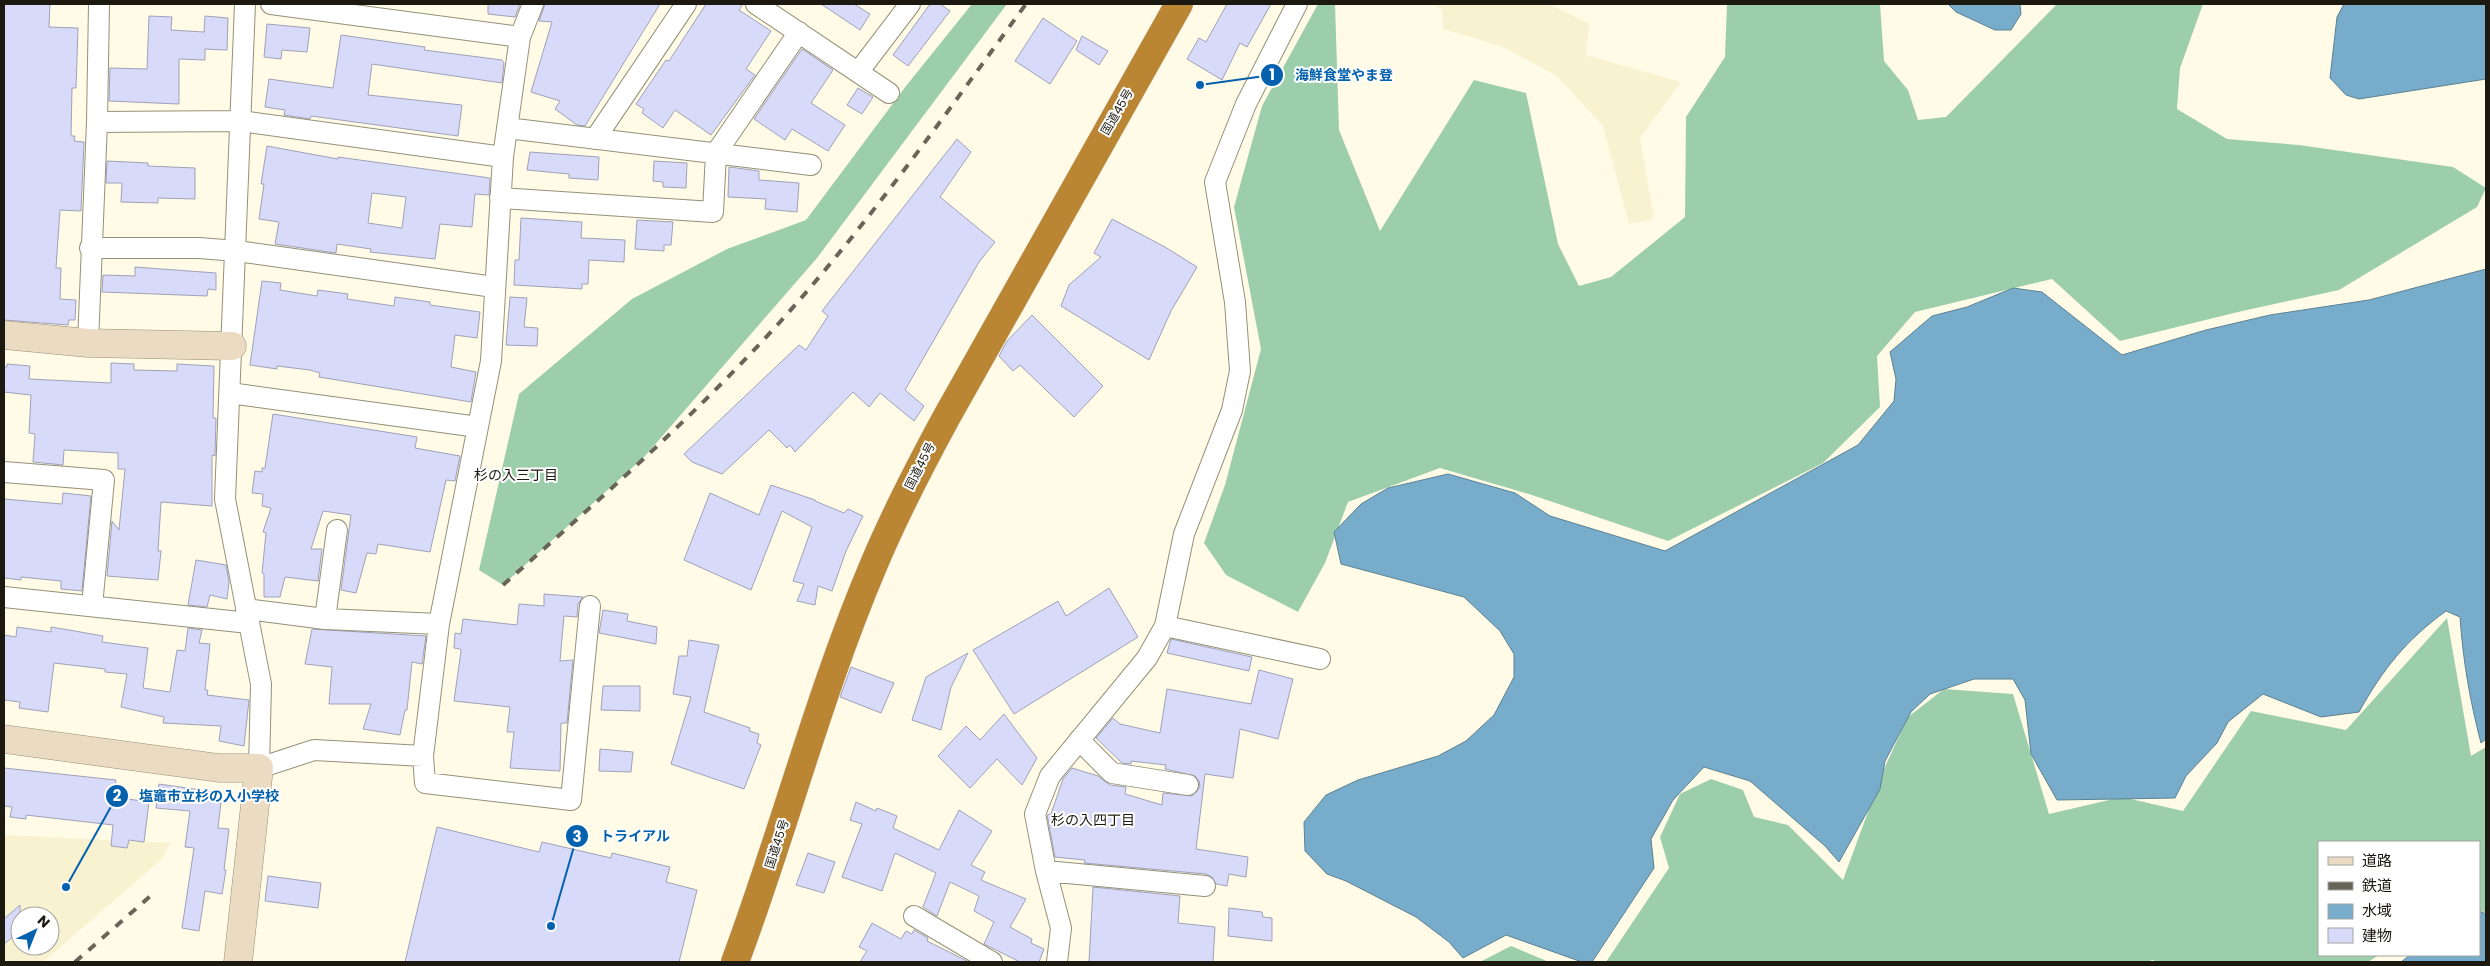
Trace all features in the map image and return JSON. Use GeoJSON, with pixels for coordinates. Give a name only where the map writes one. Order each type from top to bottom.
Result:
{"type":"FeatureCollection","features":[{"type":"Feature","properties":{"kind":"highway","name":"国道45号"},"geometry":{"type":"LineString","coordinates":[[736,962],[829,684],[878,556],[915,475],[1179,4]]}},
{"type":"Feature","properties":{"kind":"street"},"geometry":{"type":"LineString","coordinates":[[88,343],[98,4]]}},
{"type":"Feature","properties":{"kind":"street"},"geometry":{"type":"LineString","coordinates":[[238,962],[259,768],[261,684],[225,500],[246,4]]}},
{"type":"Feature","properties":{"kind":"street"},"geometry":{"type":"LineString","coordinates":[[271,4],[520,37]]}},
{"type":"Feature","properties":{"kind":"street"},"geometry":{"type":"LineString","coordinates":[[533,4],[520,37],[507,128],[500,198],[491,361],[439,624],[423,756],[425,782],[479,791],[571,800],[590,606]]}},
{"type":"Feature","properties":{"kind":"street"},"geometry":{"type":"LineString","coordinates":[[595,138],[686,4]]}},
{"type":"Feature","properties":{"kind":"street"},"geometry":{"type":"LineString","coordinates":[[756,4],[890,93]]}},
{"type":"Feature","properties":{"kind":"street"},"geometry":{"type":"LineString","coordinates":[[859,71],[910,4]]}},
{"type":"Feature","properties":{"kind":"street"},"geometry":{"type":"LineString","coordinates":[[1057,962],[1062,928],[1046,871],[1035,814],[1050,776],[1147,658],[1165,626],[1184,534],[1232,410],[1240,371],[1235,302],[1215,182],[1246,104],[1297,4]]}},
{"type":"Feature","properties":{"kind":"street"},"geometry":{"type":"LineString","coordinates":[[500,198],[713,212],[716,153],[799,32]]}},
{"type":"Feature","properties":{"kind":"street"},"geometry":{"type":"LineString","coordinates":[[96,122],[241,121],[503,158]]}},
{"type":"Feature","properties":{"kind":"street"},"geometry":{"type":"LineString","coordinates":[[507,128],[811,165]]}},
{"type":"Feature","properties":{"kind":"street"},"geometry":{"type":"LineString","coordinates":[[90,248],[199,248],[236,251],[494,287]]}},
{"type":"Feature","properties":{"kind":"street"},"geometry":{"type":"LineString","coordinates":[[4,335],[88,343],[232,346]]}},
{"type":"Feature","properties":{"kind":"street"},"geometry":{"type":"LineString","coordinates":[[230,393],[478,427]]}},
{"type":"Feature","properties":{"kind":"street"},"geometry":{"type":"LineString","coordinates":[[4,472],[104,480],[92,606]]}},
{"type":"Feature","properties":{"kind":"street"},"geometry":{"type":"LineString","coordinates":[[325,619],[337,530]]}},
{"type":"Feature","properties":{"kind":"street"},"geometry":{"type":"LineString","coordinates":[[4,598],[92,606],[248,616],[439,624]]}},
{"type":"Feature","properties":{"kind":"street"},"geometry":{"type":"LineString","coordinates":[[1165,626],[1320,659]]}},
{"type":"Feature","properties":{"kind":"street"},"geometry":{"type":"LineString","coordinates":[[4,739],[219,768],[259,768],[314,750],[423,756]]}},
{"type":"Feature","properties":{"kind":"street"},"geometry":{"type":"LineString","coordinates":[[1079,740],[1112,773],[1188,785]]}},
{"type":"Feature","properties":{"kind":"street"},"geometry":{"type":"LineString","coordinates":[[1046,871],[1205,886]]}},
{"type":"Feature","properties":{"kind":"street"},"geometry":{"type":"LineString","coordinates":[[914,916],[992,962]]}},
{"type":"Feature","properties":{"kind":"shaded area"},"geometry":{"type":"Polygon","coordinates":[[[1432,4],[1549,4],[1589,24],[1586,55],[1681,82],[1640,138],[1654,219],[1629,224],[1603,126],[1557,76],[1501,46],[1443,29],[1442,10],[1432,4]]]}},
{"type":"Feature","properties":{"kind":"shaded area"},"geometry":{"type":"Polygon","coordinates":[[[4,835],[171,843],[162,859],[60,947],[60,906],[10,906],[10,956],[50,956],[43,962],[4,962],[4,835]]]}},
{"type":"Feature","properties":{"kind":"green space"},"geometry":{"type":"Polygon","coordinates":[[[972,4],[1007,4],[817,258],[645,456],[503,585],[479,570],[519,394],[632,299],[727,249],[806,220],[906,86],[972,4]]]}},
{"type":"Feature","properties":{"kind":"green space"},"geometry":{"type":"Polygon","coordinates":[[[1318,4],[1335,4],[1339,130],[1380,231],[1474,80],[1526,93],[1558,244],[1579,286],[1611,277],[1685,217],[1686,117],[1725,57],[1727,4],[1880,4],[1884,61],[1908,90],[1918,120],[1946,117],[2057,4],[2203,4],[2180,68],[2177,109],[2227,139],[2299,145],[2453,167],[2486,188],[2477,207],[2339,290],[2120,341],[2052,279],[1915,312],[1877,356],[1880,407],[1823,463],[1668,541],[1532,495],[1440,468],[1348,502],[1325,563],[1298,612],[1226,575],[1204,543],[1225,485],[1261,349],[1234,207],[1262,106],[1318,4]]]}},
{"type":"Feature","properties":{"kind":"green space"},"geometry":{"type":"Polygon","coordinates":[[[2447,618],[2471,756],[2486,747],[2486,913],[2480,910],[2480,841],[2318,841],[2318,956],[2377,956],[2368,962],[2156,962],[2153,960],[2145,962],[1606,962],[1669,868],[1660,837],[1680,794],[1711,779],[1743,790],[1754,817],[1788,825],[1843,880],[1883,771],[1908,717],[1944,689],[2013,694],[2049,814],[2122,797],[2183,811],[2251,711],[2346,730],[2447,618]]]}},
{"type":"Feature","properties":{"kind":"green space"},"geometry":{"type":"Polygon","coordinates":[[[1511,946],[1549,962],[1480,962],[1511,946]]]}},
{"type":"Feature","properties":{"kind":"water"},"geometry":{"type":"Polygon","coordinates":[[[1948,4],[2020,4],[2021,14],[2011,30],[1995,30],[1956,12],[1948,4]]]}},
{"type":"Feature","properties":{"kind":"water"},"geometry":{"type":"Polygon","coordinates":[[[2344,4],[2486,4],[2486,79],[2359,99],[2346,95],[2330,78],[2337,17],[2344,4]]]}},
{"type":"Feature","properties":{"kind":"water"},"geometry":{"type":"Polygon","coordinates":[[[2486,269],[2486,739],[2481,743],[2468,681],[2460,617],[2446,611],[2407,644],[2377,682],[2359,712],[2321,717],[2263,694],[2228,722],[2217,743],[2186,776],[2175,798],[2057,800],[2031,754],[2025,700],[2013,679],[1974,679],[1930,694],[1911,712],[1885,761],[1880,789],[1839,862],[1825,846],[1750,781],[1704,767],[1673,800],[1651,839],[1654,868],[1592,962],[1582,962],[1506,935],[1463,958],[1449,942],[1416,917],[1346,881],[1327,874],[1305,851],[1304,822],[1326,795],[1358,780],[1438,756],[1466,741],[1494,715],[1514,677],[1514,654],[1500,631],[1464,597],[1341,564],[1334,532],[1361,504],[1388,488],[1448,474],[1515,493],[1550,516],[1665,551],[1858,445],[1894,401],[1896,379],[1890,352],[1932,316],[1967,307],[2013,288],[2042,292],[2122,355],[2206,330],[2270,315],[2369,300],[2486,269]]]}},
{"type":"Feature","properties":{"kind":"water"},"geometry":{"type":"Polygon","coordinates":[[[2480,911],[2486,914],[2486,962],[2401,962],[2409,956],[2480,956],[2480,911]]]}},
{"type":"Feature","properties":{"kind":"building"},"geometry":{"type":"Polygon","coordinates":[[[4,4],[50,4],[49,27],[78,28],[76,88],[72,88],[71,136],[75,136],[74,141],[84,142],[81,211],[60,210],[56,268],[61,268],[60,299],[76,300],[75,320],[69,320],[68,325],[4,320],[4,4]]]}},
{"type":"Feature","properties":{"kind":"building"},"geometry":{"type":"Polygon","coordinates":[[[488,4],[520,4],[515,17],[488,14],[488,4]]]}},
{"type":"Feature","properties":{"kind":"building"},"geometry":{"type":"Polygon","coordinates":[[[545,4],[660,4],[585,126],[577,125],[555,109],[560,101],[531,92],[552,22],[539,21],[545,4]]]}},
{"type":"Feature","properties":{"kind":"building"},"geometry":{"type":"Polygon","coordinates":[[[706,4],[743,4],[739,10],[771,31],[746,69],[755,75],[711,135],[675,110],[663,128],[642,113],[644,109],[636,104],[666,60],[669,61],[706,4]]]}},
{"type":"Feature","properties":{"kind":"building"},"geometry":{"type":"Polygon","coordinates":[[[821,4],[854,4],[870,14],[860,30],[821,4]]]}},
{"type":"Feature","properties":{"kind":"building"},"geometry":{"type":"Polygon","coordinates":[[[930,4],[940,4],[950,11],[908,66],[893,55],[930,4]]]}},
{"type":"Feature","properties":{"kind":"building"},"geometry":{"type":"Polygon","coordinates":[[[1227,4],[1271,4],[1247,47],[1240,43],[1222,80],[1187,59],[1199,38],[1206,42],[1227,4]]]}},
{"type":"Feature","properties":{"kind":"building"},"geometry":{"type":"Polygon","coordinates":[[[149,16],[172,17],[171,30],[204,32],[205,16],[228,18],[227,50],[205,49],[205,60],[179,59],[179,104],[109,101],[110,68],[147,69],[149,16]]]}},
{"type":"Feature","properties":{"kind":"building"},"geometry":{"type":"Polygon","coordinates":[[[1043,18],[1077,41],[1050,84],[1015,61],[1043,18]]]}},
{"type":"Feature","properties":{"kind":"building"},"geometry":{"type":"Polygon","coordinates":[[[267,24],[310,28],[307,52],[282,50],[281,59],[264,57],[267,24]]]}},
{"type":"Feature","properties":{"kind":"building"},"geometry":{"type":"Polygon","coordinates":[[[341,35],[425,47],[424,50],[502,60],[504,63],[502,83],[372,64],[368,95],[462,105],[458,136],[311,116],[310,119],[284,115],[285,110],[265,107],[269,79],[333,88],[341,35]]]}},
{"type":"Feature","properties":{"kind":"building"},"geometry":{"type":"Polygon","coordinates":[[[1082,36],[1108,51],[1099,65],[1076,50],[1082,36]]]}},
{"type":"Feature","properties":{"kind":"building"},"geometry":{"type":"Polygon","coordinates":[[[802,49],[833,70],[811,103],[845,125],[828,151],[792,129],[785,140],[754,119],[802,49]]]}},
{"type":"Feature","properties":{"kind":"building"},"geometry":{"type":"Polygon","coordinates":[[[858,88],[873,97],[862,114],[847,105],[858,88]]]}},
{"type":"Feature","properties":{"kind":"building"},"geometry":{"type":"Polygon","coordinates":[[[957,139],[971,152],[940,197],[995,242],[979,262],[905,390],[924,406],[914,421],[880,393],[869,407],[853,392],[795,452],[790,445],[787,448],[769,430],[722,474],[692,462],[684,454],[799,345],[806,350],[828,316],[822,311],[957,139]]]}},
{"type":"Feature","properties":{"kind":"building"},"geometry":{"type":"Polygon","coordinates":[[[267,146],[338,159],[338,157],[490,178],[489,195],[475,194],[472,227],[440,224],[435,259],[370,252],[371,249],[337,244],[336,253],[275,244],[279,222],[259,219],[264,184],[261,184],[267,146]],[[372,193],[368,223],[402,228],[406,197],[372,193]]]}},
{"type":"Feature","properties":{"kind":"building"},"geometry":{"type":"Polygon","coordinates":[[[530,152],[599,157],[598,180],[569,178],[569,174],[527,170],[530,152]]]}},
{"type":"Feature","properties":{"kind":"building"},"geometry":{"type":"Polygon","coordinates":[[[107,161],[148,163],[148,166],[195,168],[195,199],[158,198],[158,203],[121,202],[122,183],[106,183],[107,161]]]}},
{"type":"Feature","properties":{"kind":"building"},"geometry":{"type":"Polygon","coordinates":[[[654,161],[687,163],[686,188],[663,187],[663,182],[653,181],[654,161]]]}},
{"type":"Feature","properties":{"kind":"building"},"geometry":{"type":"Polygon","coordinates":[[[729,167],[759,171],[759,180],[799,183],[797,212],[765,209],[766,199],[728,197],[729,167]]]}},
{"type":"Feature","properties":{"kind":"building"},"geometry":{"type":"Polygon","coordinates":[[[521,218],[582,222],[581,238],[625,240],[624,262],[589,260],[588,284],[582,284],[582,289],[514,285],[515,260],[519,260],[521,218]]]}},
{"type":"Feature","properties":{"kind":"building"},"geometry":{"type":"Polygon","coordinates":[[[1112,219],[1165,247],[1197,267],[1171,311],[1149,360],[1061,306],[1069,285],[1101,257],[1094,253],[1112,219]]]}},
{"type":"Feature","properties":{"kind":"building"},"geometry":{"type":"Polygon","coordinates":[[[637,220],[673,222],[671,245],[664,245],[664,251],[635,249],[637,220]]]}},
{"type":"Feature","properties":{"kind":"building"},"geometry":{"type":"Polygon","coordinates":[[[135,267],[216,273],[216,290],[208,289],[207,296],[102,292],[103,275],[135,276],[135,267]]]}},
{"type":"Feature","properties":{"kind":"building"},"geometry":{"type":"Polygon","coordinates":[[[262,281],[281,283],[280,290],[317,296],[318,290],[348,294],[347,299],[394,306],[395,297],[430,302],[430,305],[480,312],[477,338],[455,335],[451,367],[476,372],[471,402],[319,377],[320,373],[310,370],[277,366],[277,369],[250,365],[262,281]]]}},
{"type":"Feature","properties":{"kind":"building"},"geometry":{"type":"Polygon","coordinates":[[[510,297],[527,298],[524,327],[538,328],[537,346],[506,345],[510,297]]]}},
{"type":"Feature","properties":{"kind":"building"},"geometry":{"type":"Polygon","coordinates":[[[1032,315],[1103,386],[1074,417],[1020,365],[1013,371],[999,356],[1007,341],[1032,315]]]}},
{"type":"Feature","properties":{"kind":"building"},"geometry":{"type":"Polygon","coordinates":[[[111,363],[134,364],[134,370],[177,371],[177,364],[214,366],[213,418],[216,418],[215,456],[212,455],[212,506],[161,502],[158,551],[161,551],[158,580],[107,576],[112,521],[119,530],[125,469],[118,469],[118,453],[64,450],[63,465],[33,462],[35,434],[29,433],[31,395],[4,392],[4,367],[7,367],[7,364],[30,366],[29,379],[111,383],[111,363]]]}},
{"type":"Feature","properties":{"kind":"building"},"geometry":{"type":"Polygon","coordinates":[[[273,414],[417,437],[415,448],[460,456],[455,481],[446,480],[430,552],[378,544],[376,554],[367,553],[356,593],[341,590],[351,515],[323,511],[311,549],[322,549],[318,581],[285,577],[280,597],[264,597],[264,574],[262,573],[266,533],[263,532],[271,508],[262,506],[263,494],[252,493],[255,471],[262,472],[262,468],[265,468],[273,414]]]}},
{"type":"Feature","properties":{"kind":"building"},"geometry":{"type":"Polygon","coordinates":[[[771,485],[815,500],[844,513],[848,509],[863,516],[846,551],[832,591],[818,586],[815,605],[797,601],[804,584],[793,581],[812,527],[782,511],[751,590],[684,560],[710,493],[759,515],[771,485]]]}},
{"type":"Feature","properties":{"kind":"building"},"geometry":{"type":"Polygon","coordinates":[[[63,493],[91,496],[82,591],[61,589],[61,581],[21,577],[21,580],[4,578],[4,499],[62,504],[63,493]]]}},
{"type":"Feature","properties":{"kind":"building"},"geometry":{"type":"Polygon","coordinates":[[[196,560],[226,565],[229,582],[227,599],[210,595],[207,607],[188,605],[196,560]]]}},
{"type":"Feature","properties":{"kind":"building"},"geometry":{"type":"Polygon","coordinates":[[[1109,588],[1138,637],[1014,714],[973,650],[1058,601],[1066,616],[1109,588]]]}},
{"type":"Feature","properties":{"kind":"building"},"geometry":{"type":"Polygon","coordinates":[[[544,594],[583,597],[578,604],[577,617],[564,616],[560,661],[573,660],[567,723],[561,723],[560,771],[510,768],[514,732],[507,732],[510,707],[454,701],[461,651],[454,648],[455,633],[461,634],[463,619],[517,625],[519,604],[544,606],[544,594]]]}},
{"type":"Feature","properties":{"kind":"building"},"geometry":{"type":"Polygon","coordinates":[[[603,610],[628,614],[627,621],[657,627],[656,644],[599,633],[603,610]]]}},
{"type":"Feature","properties":{"kind":"building"},"geometry":{"type":"Polygon","coordinates":[[[17,627],[51,632],[51,627],[103,636],[102,642],[148,648],[143,688],[170,692],[177,650],[185,651],[188,628],[202,630],[199,643],[210,644],[205,690],[208,690],[207,695],[249,700],[244,746],[219,741],[221,726],[163,723],[164,717],[121,707],[127,674],[105,672],[105,669],[54,663],[48,712],[19,708],[20,702],[4,700],[4,635],[16,637],[17,627]]]}},
{"type":"Feature","properties":{"kind":"building"},"geometry":{"type":"Polygon","coordinates":[[[312,629],[426,636],[422,664],[412,662],[407,710],[405,710],[400,735],[363,729],[371,704],[329,704],[332,667],[305,664],[312,629]]]}},
{"type":"Feature","properties":{"kind":"building"},"geometry":{"type":"Polygon","coordinates":[[[1171,639],[1252,657],[1249,671],[1167,653],[1171,639]]]}},
{"type":"Feature","properties":{"kind":"building"},"geometry":{"type":"Polygon","coordinates":[[[689,640],[719,645],[704,712],[750,728],[749,731],[759,734],[757,743],[761,745],[744,789],[671,764],[691,697],[673,694],[679,656],[687,656],[689,640]]]}},
{"type":"Feature","properties":{"kind":"building"},"geometry":{"type":"Polygon","coordinates":[[[968,653],[951,687],[941,730],[912,720],[926,677],[968,653]]]}},
{"type":"Feature","properties":{"kind":"building"},"geometry":{"type":"Polygon","coordinates":[[[851,667],[894,683],[881,713],[840,697],[851,667]]]}},
{"type":"Feature","properties":{"kind":"building"},"geometry":{"type":"Polygon","coordinates":[[[1259,670],[1293,679],[1278,739],[1240,729],[1233,778],[1205,774],[1196,849],[1248,857],[1246,877],[1229,874],[1227,886],[1216,884],[1212,877],[1206,874],[1084,863],[1085,860],[1055,857],[1047,815],[1051,814],[1063,779],[1072,768],[1098,776],[1110,785],[1126,787],[1125,794],[1162,805],[1163,793],[1192,796],[1200,787],[1199,781],[1195,776],[1165,769],[1166,765],[1131,761],[1131,764],[1122,763],[1096,738],[1113,718],[1120,724],[1160,733],[1167,689],[1251,704],[1259,670]]]}},
{"type":"Feature","properties":{"kind":"building"},"geometry":{"type":"Polygon","coordinates":[[[603,686],[640,686],[640,711],[601,710],[603,686]]]}},
{"type":"Feature","properties":{"kind":"building"},"geometry":{"type":"Polygon","coordinates":[[[1004,714],[1037,758],[1022,785],[997,759],[970,788],[938,756],[966,726],[980,740],[1004,714]]]}},
{"type":"Feature","properties":{"kind":"building"},"geometry":{"type":"Polygon","coordinates":[[[600,749],[633,752],[631,772],[599,771],[600,749]]]}},
{"type":"Feature","properties":{"kind":"building"},"geometry":{"type":"Polygon","coordinates":[[[4,768],[116,780],[114,797],[149,802],[144,842],[129,840],[127,848],[111,846],[113,825],[26,815],[26,819],[10,817],[12,807],[4,806],[4,768]]]}},
{"type":"Feature","properties":{"kind":"building"},"geometry":{"type":"Polygon","coordinates":[[[159,784],[222,793],[218,828],[229,829],[222,894],[205,891],[199,931],[182,928],[194,848],[185,847],[190,811],[156,808],[159,784]]]}},
{"type":"Feature","properties":{"kind":"building"},"geometry":{"type":"Polygon","coordinates":[[[856,802],[876,811],[877,808],[897,816],[893,828],[939,850],[959,810],[992,831],[971,865],[985,872],[981,880],[1026,899],[1010,927],[1032,939],[1031,943],[1044,949],[1039,962],[1020,962],[984,944],[994,922],[974,911],[979,896],[950,882],[937,916],[923,907],[936,873],[895,853],[882,891],[842,877],[862,824],[850,820],[856,802]]]}},
{"type":"Feature","properties":{"kind":"building"},"geometry":{"type":"Polygon","coordinates":[[[437,827],[539,852],[542,842],[611,858],[612,853],[670,867],[666,882],[697,890],[679,962],[405,962],[437,827]]]}},
{"type":"Feature","properties":{"kind":"building"},"geometry":{"type":"Polygon","coordinates":[[[808,853],[835,862],[824,893],[796,885],[808,853]]]}},
{"type":"Feature","properties":{"kind":"building"},"geometry":{"type":"Polygon","coordinates":[[[268,876],[321,883],[318,908],[265,901],[268,876]]]}},
{"type":"Feature","properties":{"kind":"building"},"geometry":{"type":"Polygon","coordinates":[[[1093,887],[1180,896],[1178,923],[1215,927],[1213,962],[1089,962],[1093,887]]]}},
{"type":"Feature","properties":{"kind":"building"},"geometry":{"type":"Polygon","coordinates":[[[1229,908],[1262,912],[1263,917],[1272,918],[1272,941],[1228,936],[1229,908]]]}},
{"type":"Feature","properties":{"kind":"building"},"geometry":{"type":"Polygon","coordinates":[[[10,914],[10,939],[4,944],[4,919],[10,914]]]}},
{"type":"Feature","properties":{"kind":"building"},"geometry":{"type":"Polygon","coordinates":[[[872,923],[901,939],[906,931],[912,934],[914,930],[928,938],[927,941],[969,962],[860,962],[867,951],[859,947],[872,923]]]}},
{"type":"Feature","properties":{"kind":"railway"},"geometry":{"type":"LineString","coordinates":[[503,585],[610,490],[680,424],[748,357],[780,322],[877,206],[1026,4]]}},
{"type":"Feature","properties":{"kind":"railway"},"geometry":{"type":"LineString","coordinates":[[75,962],[155,892]]}},
{"type":"Feature","properties":{"kind":"place","name":"海鮮食堂やま登"},"geometry":{"type":"Point","coordinates":[1200,85]}},
{"type":"Feature","properties":{"kind":"place","name":"塩竈市立杉の入小学校"},"geometry":{"type":"Point","coordinates":[66,887]}},
{"type":"Feature","properties":{"kind":"place","name":"トライアル"},"geometry":{"type":"Point","coordinates":[551,926]}},
{"type":"Feature","properties":{"kind":"district","name":"杉の入三丁目"},"geometry":{"type":"Point","coordinates":[516,475]}},
{"type":"Feature","properties":{"kind":"district","name":"杉の入四丁目"},"geometry":{"type":"Point","coordinates":[1093,820]}}]}
